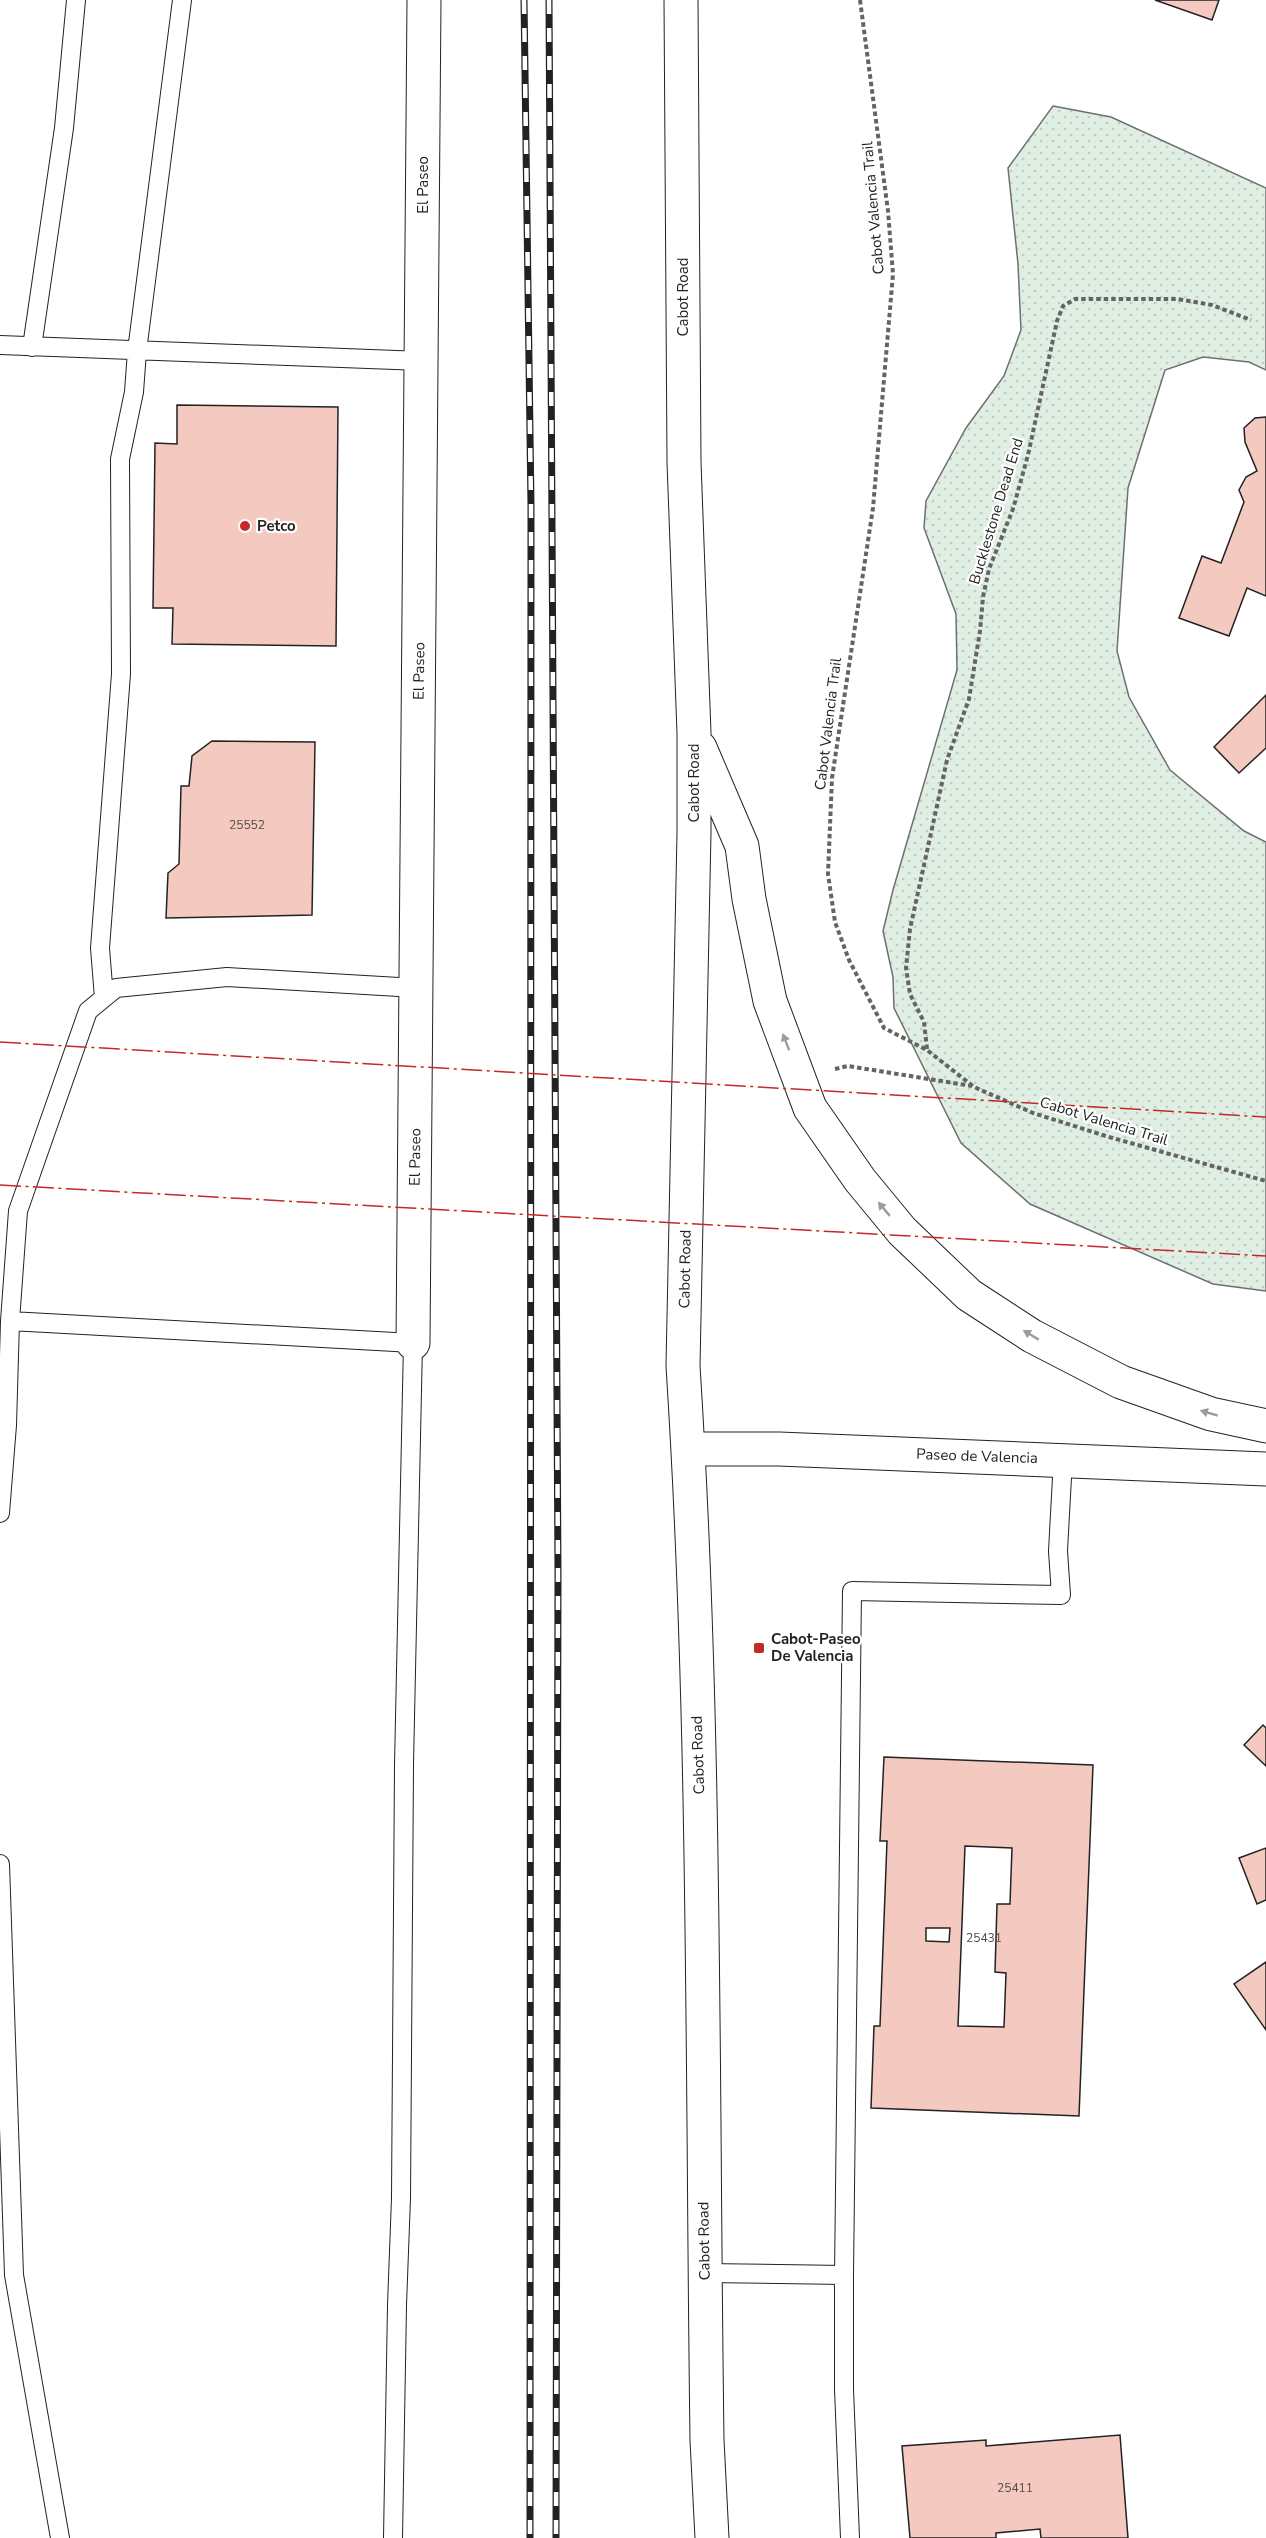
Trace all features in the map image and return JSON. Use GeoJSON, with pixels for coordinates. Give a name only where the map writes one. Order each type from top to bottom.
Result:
{"type":"FeatureCollection","features":[{"type":"Feature","properties":{"kind":"main road","name":"El Paseo"},"geometry":{"type":"LineString","coordinates":[[413,1343],[424,0]]}},
{"type":"Feature","properties":{"kind":"main road","name":"Cabot Road"},"geometry":{"type":"LineString","coordinates":[[681,0],[684,462],[694,733],[683,1366],[688,1449],[699,1788],[704,2273],[707,2440],[712,2538]]}},
{"type":"Feature","properties":{"kind":"main road"},"geometry":{"type":"LineString","coordinates":[[694,733],[742,846],[749,899],[770,1001],[810,1108],[860,1180],[902,1231],[969,1295],[1032,1336],[1121,1382],[1210,1414],[1266,1426]]}},
{"type":"Feature","properties":{"kind":"main road","name":"Paseo de Valencia"},"geometry":{"type":"LineString","coordinates":[[688,1449],[779,1449],[1266,1469]]}},
{"type":"Feature","properties":{"kind":"lane"},"geometry":{"type":"LineString","coordinates":[[32,347],[64,128],[76,0]]}},
{"type":"Feature","properties":{"kind":"lane"},"geometry":{"type":"LineString","coordinates":[[104,999],[100,948],[121,674],[120,459],[134,392],[137,351],[182,0]]}},
{"type":"Feature","properties":{"kind":"lane"},"geometry":{"type":"LineString","coordinates":[[0,345],[422,361]]}},
{"type":"Feature","properties":{"kind":"lane"},"geometry":{"type":"LineString","coordinates":[[0,1513],[18,1211],[88,1011],[116,988],[227,977],[416,988]]}},
{"type":"Feature","properties":{"kind":"lane"},"geometry":{"type":"LineString","coordinates":[[10,1321],[413,1343],[404,1764],[401,2198],[393,2538]]}},
{"type":"Feature","properties":{"kind":"lane"},"geometry":{"type":"LineString","coordinates":[[850,2538],[844,2389],[844,2275],[852,1591],[1061,1595],[1058,1551],[1064,1459]]}},
{"type":"Feature","properties":{"kind":"lane"},"geometry":{"type":"LineString","coordinates":[[0,1864],[14,2275],[60,2538]]}},
{"type":"Feature","properties":{"kind":"lane"},"geometry":{"type":"LineString","coordinates":[[704,2273],[844,2275]]}},
{"type":"Feature","properties":{"kind":"path","name":"Cabot Valencia Trail"},"geometry":{"type":"LineString","coordinates":[[860,0],[888,211],[893,274],[873,508],[832,778],[828,874],[836,922],[849,960],[884,1028],[927,1050],[974,1087],[1033,1113],[1098,1134],[1266,1181]]}},
{"type":"Feature","properties":{"kind":"path","name":"Bucklestone Dead End"},"geometry":{"type":"LineString","coordinates":[[927,1050],[924,1022],[910,994],[906,968],[910,929],[947,760],[969,699],[989,568],[1013,509],[1028,455],[1057,321],[1063,306],[1075,299],[1178,299],[1212,305],[1251,320]]}},
{"type":"Feature","properties":{"kind":"path"},"geometry":{"type":"LineString","coordinates":[[799,1077],[848,1066],[974,1087]]}},
{"type":"Feature","properties":{"kind":"green space"},"geometry":{"type":"Polygon","coordinates":[[[1053,106],[1111,117],[1266,188],[1266,370],[1249,362],[1203,357],[1165,370],[1128,488],[1117,651],[1129,697],[1170,770],[1244,831],[1266,842],[1266,1291],[1213,1284],[1030,1204],[961,1143],[894,1008],[893,977],[883,931],[957,670],[956,614],[924,528],[926,501],[966,428],[1004,376],[1021,330],[1018,264],[1008,168],[1053,106]]]}},
{"type":"Feature","properties":{"kind":"building"},"geometry":{"type":"Polygon","coordinates":[[[1155,0],[1219,0],[1212,20],[1155,0]]]}},
{"type":"Feature","properties":{"kind":"building","name":"Petco"},"geometry":{"type":"Polygon","coordinates":[[[177,405],[338,407],[336,646],[172,644],[173,608],[153,608],[155,443],[177,444],[177,405]]]}},
{"type":"Feature","properties":{"kind":"building"},"geometry":{"type":"Polygon","coordinates":[[[1266,417],[1266,596],[1247,588],[1229,636],[1179,618],[1202,556],[1221,563],[1244,502],[1239,490],[1246,477],[1257,471],[1245,442],[1244,428],[1255,418],[1266,417]]]}},
{"type":"Feature","properties":{"kind":"building"},"geometry":{"type":"Polygon","coordinates":[[[1266,695],[1266,748],[1239,773],[1214,747],[1266,695]]]}},
{"type":"Feature","properties":{"kind":"building"},"geometry":{"type":"Polygon","coordinates":[[[212,741],[315,742],[312,915],[166,918],[168,873],[179,864],[181,786],[189,786],[192,756],[212,741]]]}},
{"type":"Feature","properties":{"kind":"building"},"geometry":{"type":"Polygon","coordinates":[[[1263,1725],[1266,1728],[1266,1766],[1244,1745],[1263,1725]]]}},
{"type":"Feature","properties":{"kind":"building"},"geometry":{"type":"Polygon","coordinates":[[[884,1757],[1093,1765],[1079,2116],[871,2108],[874,2026],[880,2026],[887,1841],[880,1841],[884,1757]],[[965,1846],[958,2026],[1004,2027],[1006,1973],[995,1972],[997,1904],[1010,1904],[1012,1848],[965,1846]],[[926,1928],[926,1941],[949,1942],[950,1928],[926,1928]]]}},
{"type":"Feature","properties":{"kind":"building"},"geometry":{"type":"Polygon","coordinates":[[[1266,1848],[1266,1900],[1257,1904],[1239,1858],[1266,1848]]]}},
{"type":"Feature","properties":{"kind":"building"},"geometry":{"type":"Polygon","coordinates":[[[1266,1962],[1266,2030],[1234,1984],[1266,1962]]]}},
{"type":"Feature","properties":{"kind":"building"},"geometry":{"type":"Polygon","coordinates":[[[1120,2435],[1128,2538],[1041,2538],[1040,2529],[996,2533],[996,2538],[910,2538],[902,2446],[986,2440],[986,2446],[1120,2435]]]}},
{"type":"Feature","properties":{"kind":"railway"},"geometry":{"type":"LineString","coordinates":[[524,0],[531,506],[530,2538]]}},
{"type":"Feature","properties":{"kind":"railway"},"geometry":{"type":"LineString","coordinates":[[549,0],[558,1574],[556,2538]]}},
{"type":"Feature","properties":{"kind":"power"},"geometry":{"type":"LineString","coordinates":[[0,1042],[1266,1117]]}},
{"type":"Feature","properties":{"kind":"power"},"geometry":{"type":"LineString","coordinates":[[0,1185],[1266,1256]]}},
{"type":"Feature","properties":{"kind":"place","name":"Petco"},"geometry":{"type":"Point","coordinates":[245,526]}},
{"type":"Feature","properties":{"kind":"place","name":"Cabot-Paseo De Valencia"},"geometry":{"type":"Point","coordinates":[759,1648]}}]}
